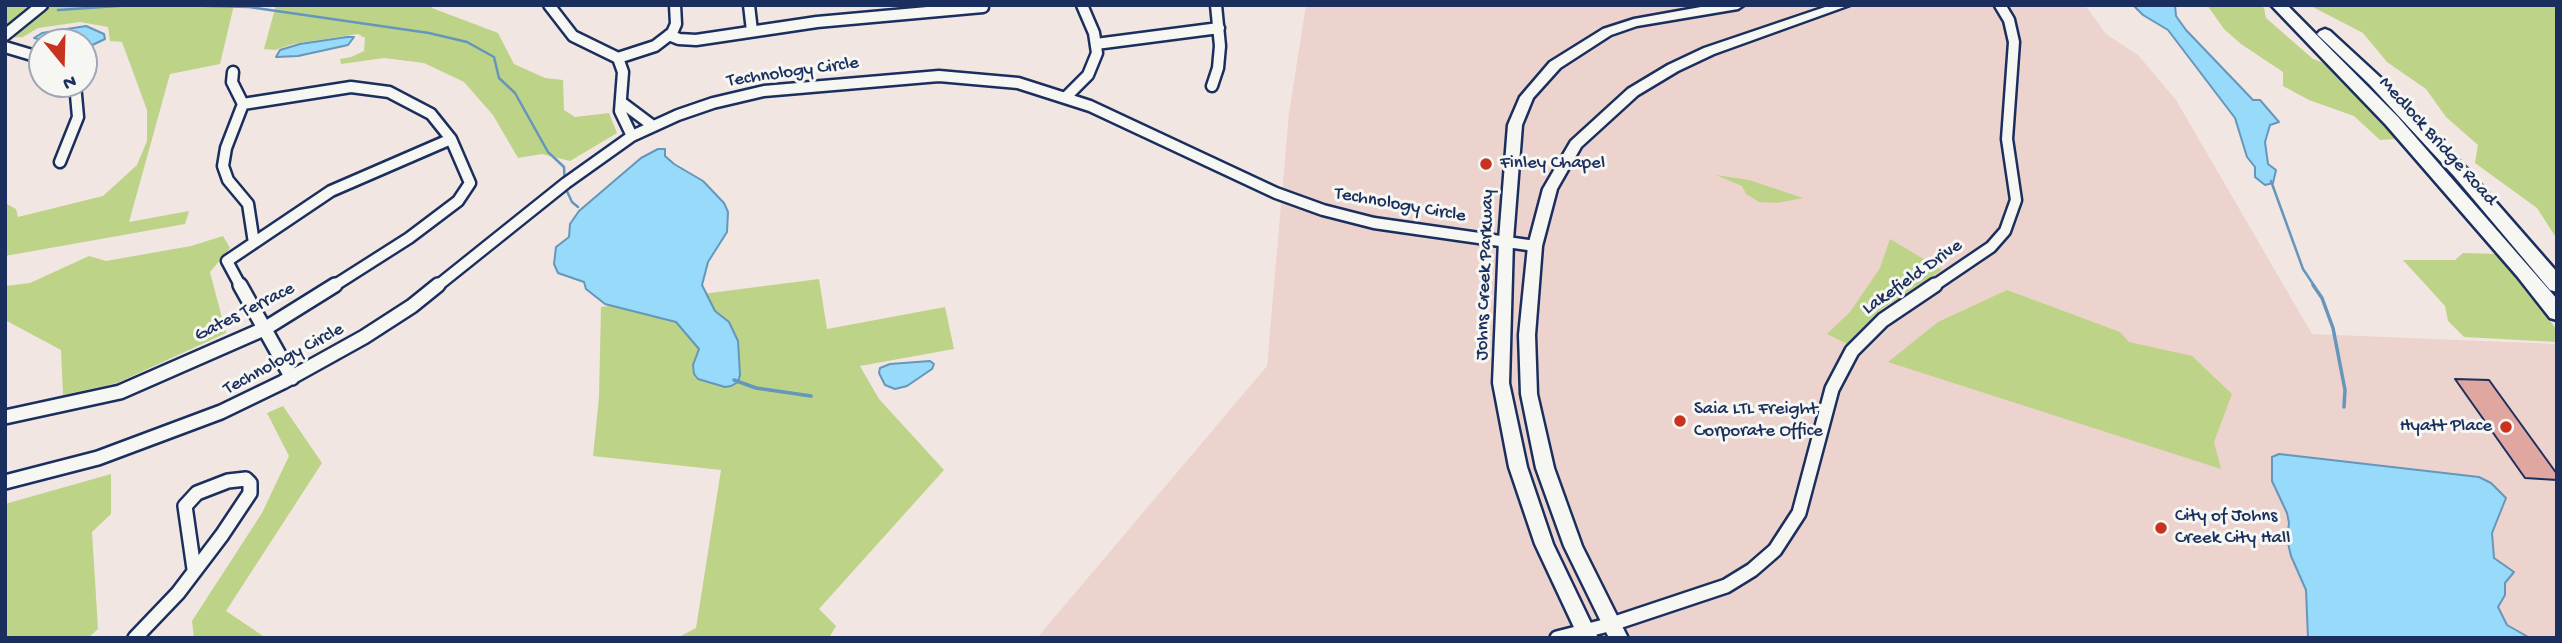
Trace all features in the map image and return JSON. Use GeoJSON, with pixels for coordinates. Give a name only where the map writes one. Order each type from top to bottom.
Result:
{"type":"FeatureCollection","features":[{"type":"Feature","properties":{"kind":"highway","name":"Medlock Bridge Road"},"geometry":{"type":"LineString","coordinates":[[2278,5],[2392,121],[2524,271],[2557,313]]}},
{"type":"Feature","properties":{"kind":"highway","name":"Medlock Bridge Road"},"geometry":{"type":"LineString","coordinates":[[2295,5],[2394,101],[2557,285]]}},
{"type":"Feature","properties":{"kind":"street"},"geometry":{"type":"LineString","coordinates":[[5,35],[41,5]]}},
{"type":"Feature","properties":{"kind":"street"},"geometry":{"type":"LineString","coordinates":[[549,5],[573,36],[618,58],[655,46],[668,35],[676,24],[676,5]]}},
{"type":"Feature","properties":{"kind":"street"},"geometry":{"type":"LineString","coordinates":[[749,5],[752,31]]}},
{"type":"Feature","properties":{"kind":"street"},"geometry":{"type":"LineString","coordinates":[[1066,97],[1088,75],[1097,53],[1082,5]]}},
{"type":"Feature","properties":{"kind":"street"},"geometry":{"type":"LineString","coordinates":[[1212,86],[1218,68],[1219,28],[1216,5]]}},
{"type":"Feature","properties":{"kind":"street","name":"Johns Creek Parkway"},"geometry":{"type":"LineString","coordinates":[[1587,634],[1544,544],[1518,467],[1501,383],[1506,240],[1515,125],[1527,97],[1566,55],[1616,29],[1672,15],[1738,5]]}},
{"type":"Feature","properties":{"kind":"street"},"geometry":{"type":"LineString","coordinates":[[1799,5],[1812,18]]}},
{"type":"Feature","properties":{"kind":"street"},"geometry":{"type":"LineString","coordinates":[[1616,631],[1573,546],[1545,468],[1529,394],[1527,335],[1535,246],[1550,189],[1576,144],[1633,92],[1673,68],[1709,51],[1844,5]]}},
{"type":"Feature","properties":{"kind":"street","name":"Lakefield Drive"},"geometry":{"type":"LineString","coordinates":[[1557,638],[1616,631],[1726,586],[1752,570],[1775,550],[1799,513],[1832,389],[1852,351],[1883,320],[1991,247],[2005,231],[2014,213],[2016,200],[2007,139],[2014,42],[2009,20],[2000,5]]}},
{"type":"Feature","properties":{"kind":"street"},"geometry":{"type":"LineString","coordinates":[[668,35],[696,40],[921,8],[983,7]]}},
{"type":"Feature","properties":{"kind":"street"},"geometry":{"type":"LineString","coordinates":[[1096,44],[1219,28]]}},
{"type":"Feature","properties":{"kind":"street"},"geometry":{"type":"LineString","coordinates":[[5,47],[28,52]]}},
{"type":"Feature","properties":{"kind":"street"},"geometry":{"type":"LineString","coordinates":[[618,58],[623,72],[622,117],[632,136]]}},
{"type":"Feature","properties":{"kind":"street"},"geometry":{"type":"LineString","coordinates":[[233,72],[232,82],[243,104],[226,148],[223,166],[228,180],[248,204],[254,243]]}},
{"type":"Feature","properties":{"kind":"street","name":"Technology Circle"},"geometry":{"type":"LineString","coordinates":[[5,482],[98,458],[153,439],[221,412],[292,378],[412,306],[566,183],[632,136],[713,103],[764,92],[901,78],[974,77],[1018,83],[1066,97],[1276,193],[1323,210],[1374,223],[1535,246]]}},
{"type":"Feature","properties":{"kind":"street"},"geometry":{"type":"LineString","coordinates":[[243,104],[364,87],[389,92],[431,114],[452,139],[331,191],[227,261],[292,378]]}},
{"type":"Feature","properties":{"kind":"street"},"geometry":{"type":"LineString","coordinates":[[60,162],[78,117],[76,98]]}},
{"type":"Feature","properties":{"kind":"street"},"geometry":{"type":"LineString","coordinates":[[621,102],[653,126]]}},
{"type":"Feature","properties":{"kind":"street"},"geometry":{"type":"LineString","coordinates":[[622,117],[634,112]]}},
{"type":"Feature","properties":{"kind":"street","name":"Gates Terrace"},"geometry":{"type":"LineString","coordinates":[[5,418],[120,392],[266,328],[409,238],[458,201],[470,183],[452,139]]}},
{"type":"Feature","properties":{"kind":"street"},"geometry":{"type":"LineString","coordinates":[[135,638],[178,593],[250,493],[250,483],[246,479],[228,481],[197,493],[185,506],[194,569]]}},
{"type":"Feature","properties":{"kind":"shaded area"},"geometry":{"type":"Polygon","coordinates":[[[1306,5],[2085,5],[2106,34],[2138,55],[2176,100],[2312,334],[2557,344],[2557,638],[1037,638],[1267,366],[1289,113],[1306,5]]]}},
{"type":"Feature","properties":{"kind":"green space"},"geometry":{"type":"Polygon","coordinates":[[[5,5],[234,5],[220,64],[170,74],[129,222],[189,211],[185,224],[5,256],[5,203],[16,209],[18,217],[103,196],[137,165],[147,141],[147,110],[122,42],[110,41],[108,27],[80,22],[28,28],[28,34],[23,37],[5,38],[5,5]]]}},
{"type":"Feature","properties":{"kind":"green space"},"geometry":{"type":"Polygon","coordinates":[[[276,5],[432,5],[432,8],[498,33],[514,64],[545,78],[563,80],[564,110],[575,117],[609,113],[617,133],[570,161],[542,154],[518,158],[493,115],[464,82],[424,63],[384,58],[341,64],[340,59],[364,51],[365,38],[358,34],[293,44],[275,50],[264,49],[276,5]]]}},
{"type":"Feature","properties":{"kind":"green space"},"geometry":{"type":"Polygon","coordinates":[[[2207,5],[2261,5],[2266,18],[2313,59],[2324,63],[2396,139],[2380,140],[2354,116],[2309,100],[2283,86],[2283,72],[2241,44],[2224,29],[2207,5]]]}},
{"type":"Feature","properties":{"kind":"green space"},"geometry":{"type":"Polygon","coordinates":[[[2309,5],[2557,5],[2557,239],[2537,208],[2475,163],[2478,145],[2446,117],[2426,89],[2387,62],[2363,33],[2309,5]]]}},
{"type":"Feature","properties":{"kind":"green space"},"geometry":{"type":"Polygon","coordinates":[[[1716,175],[1749,180],[1803,198],[1777,203],[1759,202],[1746,194],[1742,186],[1716,175]]]}},
{"type":"Feature","properties":{"kind":"green space"},"geometry":{"type":"Polygon","coordinates":[[[223,236],[230,248],[210,272],[226,333],[117,383],[63,395],[61,350],[5,320],[5,286],[30,283],[89,256],[106,261],[191,246],[223,236]]]}},
{"type":"Feature","properties":{"kind":"green space"},"geometry":{"type":"Polygon","coordinates":[[[1890,239],[1942,270],[1880,310],[1847,344],[1827,334],[1850,312],[1880,268],[1890,239]]]}},
{"type":"Feature","properties":{"kind":"green space"},"geometry":{"type":"Polygon","coordinates":[[[2463,253],[2499,254],[2557,330],[2557,342],[2464,337],[2448,321],[2445,306],[2403,260],[2455,260],[2463,253]]]}},
{"type":"Feature","properties":{"kind":"green space"},"geometry":{"type":"Polygon","coordinates":[[[819,279],[827,329],[945,307],[954,349],[860,366],[879,399],[944,470],[819,609],[836,626],[829,638],[677,638],[696,628],[721,470],[593,456],[599,397],[601,307],[819,279]]]}},
{"type":"Feature","properties":{"kind":"green space"},"geometry":{"type":"Polygon","coordinates":[[[2007,290],[2120,332],[2129,342],[2192,356],[2232,394],[2214,442],[2221,469],[1888,362],[1938,322],[2007,290]]]}},
{"type":"Feature","properties":{"kind":"green space"},"geometry":{"type":"Polygon","coordinates":[[[283,406],[322,463],[226,611],[266,638],[194,638],[192,621],[262,513],[289,456],[267,413],[283,406]]]}},
{"type":"Feature","properties":{"kind":"green space"},"geometry":{"type":"Polygon","coordinates":[[[111,474],[111,514],[92,532],[98,629],[88,638],[5,638],[5,504],[111,474]]]}},
{"type":"Feature","properties":{"kind":"water"},"geometry":{"type":"Polygon","coordinates":[[[2133,5],[2175,5],[2176,16],[2186,30],[2253,100],[2260,100],[2279,122],[2270,125],[2265,142],[2268,164],[2276,170],[2273,183],[2265,185],[2255,177],[2255,167],[2247,157],[2235,118],[2168,30],[2143,15],[2133,5]]]}},
{"type":"Feature","properties":{"kind":"water"},"geometry":{"type":"Polygon","coordinates":[[[98,31],[104,34],[105,39],[98,42],[98,31]]]}},
{"type":"Feature","properties":{"kind":"water"},"geometry":{"type":"Polygon","coordinates":[[[354,37],[348,45],[298,56],[276,57],[280,50],[300,44],[354,37]]]}},
{"type":"Feature","properties":{"kind":"water"},"geometry":{"type":"Polygon","coordinates":[[[658,149],[665,149],[665,156],[674,164],[703,181],[724,203],[728,212],[727,232],[708,262],[702,285],[715,311],[729,322],[738,341],[740,375],[738,382],[731,386],[725,387],[698,379],[693,365],[699,349],[676,322],[605,304],[586,289],[584,282],[558,273],[554,264],[556,247],[569,237],[570,224],[579,211],[641,158],[658,149]]]}},
{"type":"Feature","properties":{"kind":"water"},"geometry":{"type":"Polygon","coordinates":[[[930,361],[934,364],[932,369],[907,386],[895,389],[885,385],[879,373],[880,368],[890,364],[930,361]]]}},
{"type":"Feature","properties":{"kind":"water"},"geometry":{"type":"Polygon","coordinates":[[[2279,454],[2479,477],[2491,483],[2506,498],[2492,533],[2494,558],[2514,572],[2505,583],[2505,595],[2498,607],[2507,625],[2530,638],[2308,638],[2306,590],[2291,556],[2287,539],[2287,513],[2272,481],[2272,457],[2279,454]]]}},
{"type":"Feature","properties":{"kind":"building","name":"Hyatt Place"},"geometry":{"type":"Polygon","coordinates":[[[2455,379],[2489,380],[2557,474],[2557,480],[2525,478],[2455,379]]]}},
{"type":"Feature","properties":{"kind":"waterway"},"geometry":{"type":"LineString","coordinates":[[58,10],[133,5]]}},
{"type":"Feature","properties":{"kind":"waterway"},"geometry":{"type":"LineString","coordinates":[[172,5],[249,7],[429,33],[467,42],[494,57],[499,78],[515,93],[548,152],[564,167],[565,187],[572,202],[578,207]]}},
{"type":"Feature","properties":{"kind":"waterway"},"geometry":{"type":"LineString","coordinates":[[2271,181],[2303,269],[2315,287]]}},
{"type":"Feature","properties":{"kind":"waterway"},"geometry":{"type":"LineString","coordinates":[[2313,285],[2322,298],[2333,328],[2345,390],[2344,407]]}},
{"type":"Feature","properties":{"kind":"waterway"},"geometry":{"type":"LineString","coordinates":[[734,380],[756,388],[811,396]]}},
{"type":"Feature","properties":{"kind":"place","name":"Finley Chapel"},"geometry":{"type":"Point","coordinates":[1486,164]}},
{"type":"Feature","properties":{"kind":"place","name":"Saia LTL Freight Corporate Office"},"geometry":{"type":"Point","coordinates":[1680,421]}},
{"type":"Feature","properties":{"kind":"place","name":"Hyatt Place"},"geometry":{"type":"Point","coordinates":[2506,427]}},
{"type":"Feature","properties":{"kind":"place","name":"City of Johns Creek City Hall"},"geometry":{"type":"Point","coordinates":[2161,528]}}]}
